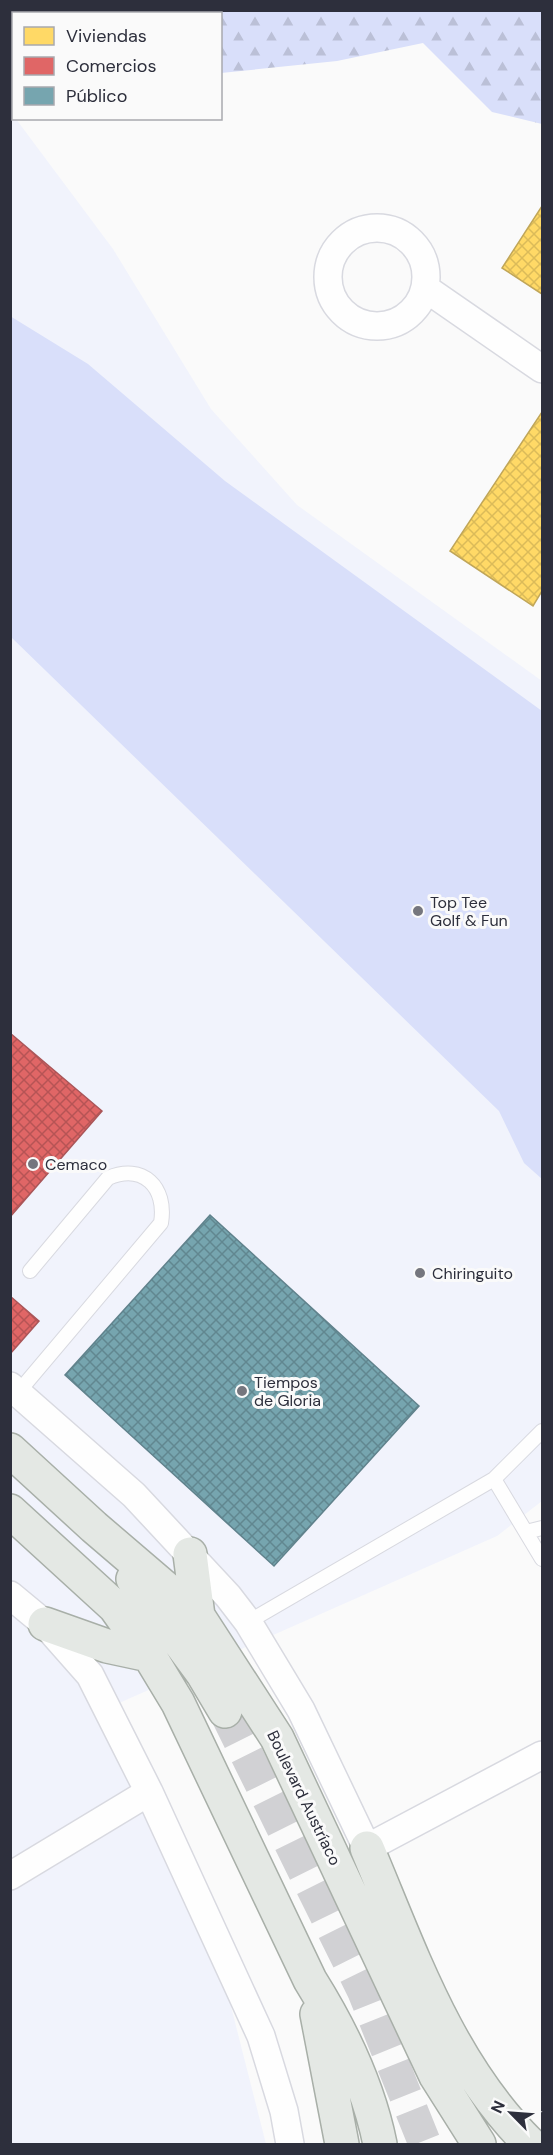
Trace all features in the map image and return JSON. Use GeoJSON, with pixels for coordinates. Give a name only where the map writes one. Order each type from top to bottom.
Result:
{"type":"FeatureCollection","features":[{"type":"Feature","properties":{"kind":"main road","name":"Boulevard Austríaco"},"geometry":{"type":"LineString","coordinates":[[10,1450],[198,1617],[277,1738],[310,1805],[392,1988],[436,2076],[479,2145]]}},
{"type":"Feature","properties":{"kind":"main road"},"geometry":{"type":"LineString","coordinates":[[10,1511],[115,1607],[149,1655],[178,1703],[310,1980],[336,2021],[368,2096],[380,2145]]}},
{"type":"Feature","properties":{"kind":"main road"},"geometry":{"type":"LineString","coordinates":[[94,1527],[179,1640],[225,1711]]}},
{"type":"Feature","properties":{"kind":"main road"},"geometry":{"type":"LineString","coordinates":[[190,1554],[198,1617]]}},
{"type":"Feature","properties":{"kind":"main road"},"geometry":{"type":"LineString","coordinates":[[45,1624],[107,1646],[149,1655]]}},
{"type":"Feature","properties":{"kind":"main road"},"geometry":{"type":"LineString","coordinates":[[367,1848],[441,2021],[475,2078],[530,2145]]}},
{"type":"Feature","properties":{"kind":"main road"},"geometry":{"type":"LineString","coordinates":[[310,1980],[342,2145]]}},
{"type":"Feature","properties":{"kind":"main road"},"geometry":{"type":"LineString","coordinates":[[451,2099],[518,2145]]}},
{"type":"Feature","properties":{"kind":"street"},"geometry":{"type":"LineString","coordinates":[[425,288],[543,369]]}},
{"type":"Feature","properties":{"kind":"street"},"geometry":{"type":"LineString","coordinates":[[15,1390],[134,1496],[190,1554],[248,1622],[301,1710],[367,1848],[543,1755]]}},
{"type":"Feature","properties":{"kind":"street"},"geometry":{"type":"LineString","coordinates":[[10,1595],[45,1624],[90,1675],[149,1792],[261,2036],[281,2102],[290,2145]]}},
{"type":"Feature","properties":{"kind":"street"},"geometry":{"type":"LineString","coordinates":[[10,1876],[149,1792]]}},
{"type":"Feature","properties":{"kind":"lane"},"geometry":{"type":"LineString","coordinates":[[15,1390],[26,1383],[161,1222],[162,1200],[158,1190],[141,1175],[118,1174],[108,1178],[30,1271]]}},
{"type":"Feature","properties":{"kind":"lane"},"geometry":{"type":"LineString","coordinates":[[248,1622],[494,1479],[543,1431]]}},
{"type":"Feature","properties":{"kind":"lane"},"geometry":{"type":"LineString","coordinates":[[494,1479],[543,1559]]}},
{"type":"Feature","properties":{"kind":"lane"},"geometry":{"type":"LineString","coordinates":[[526,1532],[543,1528]]}},
{"type":"Feature","properties":{"kind":"shaded area"},"geometry":{"type":"Polygon","coordinates":[[[10,111],[12,120],[17,120],[113,249],[211,409],[297,505],[542,681],[542,1501],[497,1536],[101,1711],[224,1979],[266,2144],[11,2144],[10,111]]]}},
{"type":"Feature","properties":{"kind":"green space"},"geometry":{"type":"Polygon","coordinates":[[[10,11],[542,11],[542,124],[492,112],[423,43],[337,61],[222,73],[222,12],[12,12],[12,85],[10,84],[10,11]]]}},
{"type":"Feature","properties":{"kind":"green space","name":"Top Tee Golf & Fun"},"geometry":{"type":"Polygon","coordinates":[[[10,316],[88,364],[225,481],[542,711],[542,1179],[524,1163],[499,1111],[11,637],[10,316]]]}},
{"type":"Feature","properties":{"kind":"building: Viviendas"},"geometry":{"type":"Polygon","coordinates":[[[542,206],[542,294],[502,268],[542,206]]]}},
{"type":"Feature","properties":{"kind":"building: Viviendas"},"geometry":{"type":"Polygon","coordinates":[[[542,412],[542,591],[533,606],[450,551],[542,412]]]}},
{"type":"Feature","properties":{"kind":"building: Comercios","name":"Cemaco"},"geometry":{"type":"Polygon","coordinates":[[[10,1033],[102,1111],[10,1217],[10,1033]]]}},
{"type":"Feature","properties":{"kind":"building: Comercios"},"geometry":{"type":"Polygon","coordinates":[[[10,1296],[39,1321],[10,1354],[10,1296]]]}},
{"type":"Feature","properties":{"kind":"building: Público","name":"Tiempos de Gloria"},"geometry":{"type":"Polygon","coordinates":[[[210,1215],[419,1406],[274,1566],[65,1375],[210,1215]]]}},
{"type":"Feature","properties":{"kind":"tunnel"},"geometry":{"type":"LineString","coordinates":[[225,1711],[364,1992],[425,2144]]}},
{"type":"Feature","properties":{"kind":"place","name":"Top Tee Golf & Fun"},"geometry":{"type":"Point","coordinates":[418,911]}},
{"type":"Feature","properties":{"kind":"place","name":"Cemaco"},"geometry":{"type":"Point","coordinates":[33,1164]}},
{"type":"Feature","properties":{"kind":"place","name":"Chiringuito"},"geometry":{"type":"Point","coordinates":[420,1273]}},
{"type":"Feature","properties":{"kind":"place","name":"Tiempos de Gloria"},"geometry":{"type":"Point","coordinates":[242,1391]}}]}
